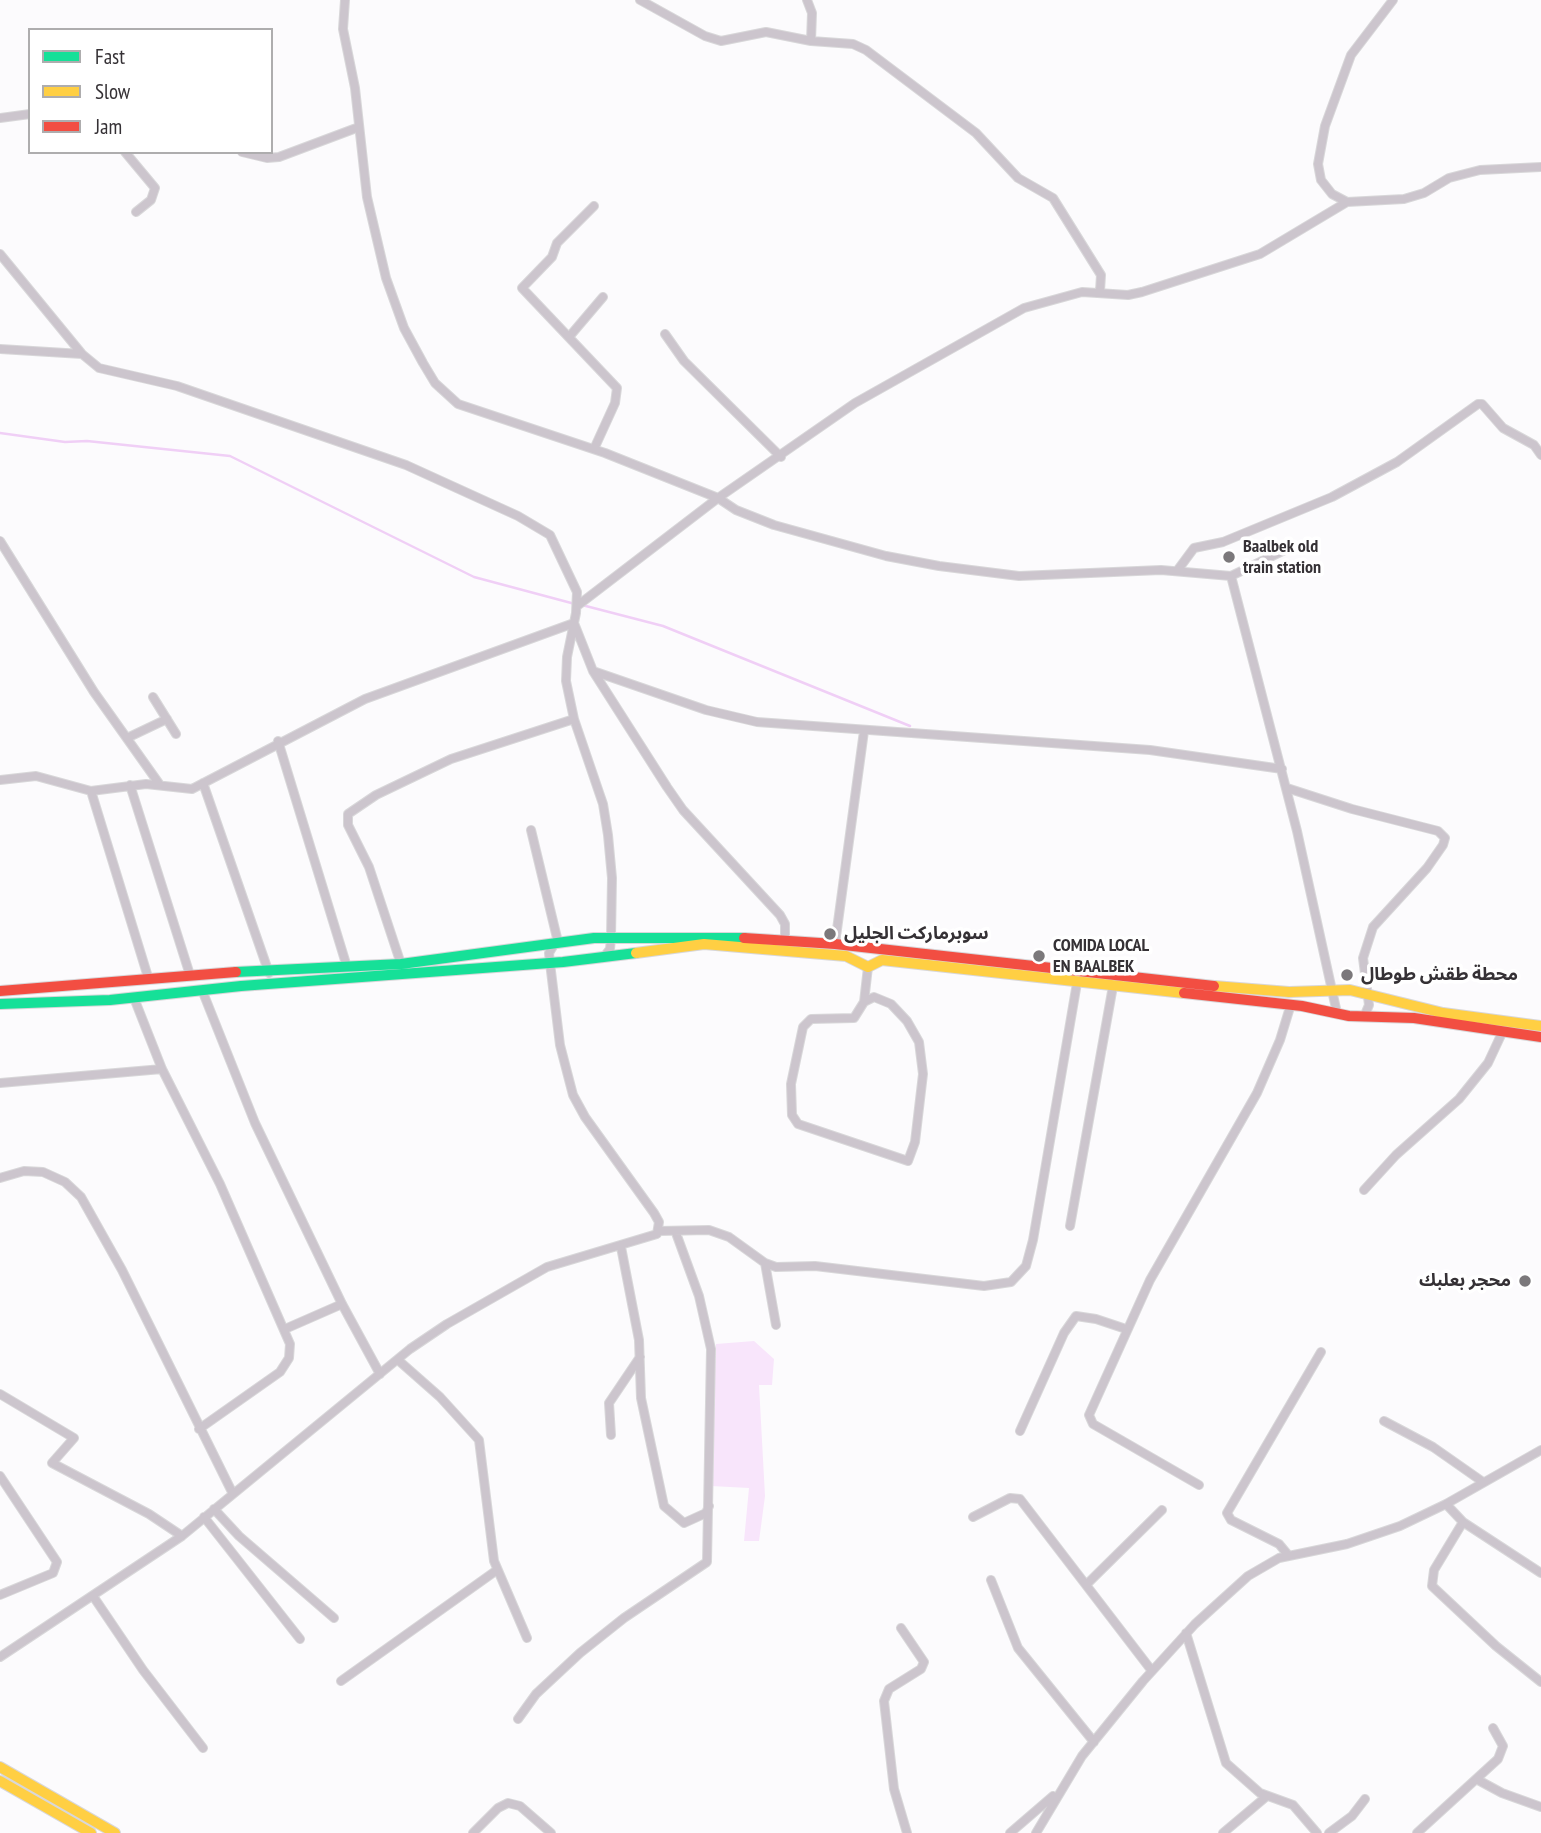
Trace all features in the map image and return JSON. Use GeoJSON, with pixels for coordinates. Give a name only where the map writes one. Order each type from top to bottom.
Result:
{"type":"FeatureCollection","features":[{"type":"Feature","properties":{"kind":"main road"},"geometry":{"type":"LineString","coordinates":[[0,991],[152,977],[269,973],[401,964],[557,942],[701,936],[835,944],[1218,987],[1368,994],[1443,1013],[1541,1026]]}},
{"type":"Feature","properties":{"kind":"main road"},"geometry":{"type":"LineString","coordinates":[[0,1004],[134,998],[202,990],[550,963],[715,944],[846,956],[868,967],[883,960],[1291,1004],[1364,1017],[1414,1018],[1541,1037]]}},
{"type":"Feature","properties":{"kind":"main road"},"geometry":{"type":"LineString","coordinates":[[152,977],[156,994]]}},
{"type":"Feature","properties":{"kind":"main road"},"geometry":{"type":"LineString","coordinates":[[108,981],[110,1000]]}},
{"type":"Feature","properties":{"kind":"main road"},"geometry":{"type":"LineString","coordinates":[[0,1767],[115,1833]]}},
{"type":"Feature","properties":{"kind":"main road"},"geometry":{"type":"LineString","coordinates":[[0,1782],[91,1833]]}},
{"type":"Feature","properties":{"kind":"street"},"geometry":{"type":"LineString","coordinates":[[345,0],[343,29],[367,197],[386,278],[404,328],[435,383],[448,398],[470,410],[594,449],[718,498],[736,510],[774,525],[874,553],[939,566],[1041,577],[1177,571],[1231,576],[1291,547]]}},
{"type":"Feature","properties":{"kind":"street"},"geometry":{"type":"LineString","coordinates":[[640,0],[705,36],[721,41],[766,32],[811,41],[853,44],[866,50],[976,133],[1018,178],[1052,198],[1101,275],[1100,291]]}},
{"type":"Feature","properties":{"kind":"street"},"geometry":{"type":"LineString","coordinates":[[807,0],[812,13],[811,41]]}},
{"type":"Feature","properties":{"kind":"street"},"geometry":{"type":"LineString","coordinates":[[1347,202],[1332,194],[1321,180],[1318,164],[1325,126],[1351,55],[1393,0]]}},
{"type":"Feature","properties":{"kind":"street"},"geometry":{"type":"LineString","coordinates":[[0,118],[28,114]]}},
{"type":"Feature","properties":{"kind":"street"},"geometry":{"type":"LineString","coordinates":[[250,154],[267,158],[279,157],[359,127]]}},
{"type":"Feature","properties":{"kind":"street"},"geometry":{"type":"LineString","coordinates":[[127,154],[155,188],[151,200],[136,212]]}},
{"type":"Feature","properties":{"kind":"street"},"geometry":{"type":"LineString","coordinates":[[578,606],[718,498],[781,457],[855,403],[1024,308],[1082,292],[1100,291],[1128,295],[1142,292],[1260,254],[1347,202],[1404,199],[1424,193],[1449,178],[1480,170],[1541,167]]}},
{"type":"Feature","properties":{"kind":"street"},"geometry":{"type":"LineString","coordinates":[[594,206],[557,243],[552,257],[522,288],[617,388],[615,402],[594,449]]}},
{"type":"Feature","properties":{"kind":"street"},"geometry":{"type":"LineString","coordinates":[[0,254],[82,354],[99,368],[177,386],[406,465],[425,476],[518,516],[550,535],[577,592],[578,606],[566,670],[574,719],[606,824],[612,870],[610,949],[603,958]]}},
{"type":"Feature","properties":{"kind":"street"},"geometry":{"type":"LineString","coordinates":[[569,337],[603,298]]}},
{"type":"Feature","properties":{"kind":"street"},"geometry":{"type":"LineString","coordinates":[[665,334],[684,361],[781,457]]}},
{"type":"Feature","properties":{"kind":"street"},"geometry":{"type":"LineString","coordinates":[[0,349],[82,354]]}},
{"type":"Feature","properties":{"kind":"street"},"geometry":{"type":"LineString","coordinates":[[1177,571],[1194,548],[1223,542],[1332,497],[1396,462],[1478,404],[1482,404],[1503,428],[1534,445],[1541,455]]}},
{"type":"Feature","properties":{"kind":"street"},"geometry":{"type":"LineString","coordinates":[[0,541],[94,692],[160,785]]}},
{"type":"Feature","properties":{"kind":"street"},"geometry":{"type":"LineString","coordinates":[[1231,576],[1287,788],[1337,1013]]}},
{"type":"Feature","properties":{"kind":"street"},"geometry":{"type":"LineString","coordinates":[[574,623],[593,671],[683,810],[780,915],[785,924],[785,940]]}},
{"type":"Feature","properties":{"kind":"street"},"geometry":{"type":"LineString","coordinates":[[0,780],[36,776],[91,791],[130,785],[188,789],[365,699],[574,623]]}},
{"type":"Feature","properties":{"kind":"street"},"geometry":{"type":"LineString","coordinates":[[593,671],[732,718],[864,731],[1150,750],[1282,769]]}},
{"type":"Feature","properties":{"kind":"street"},"geometry":{"type":"LineString","coordinates":[[153,697],[176,734]]}},
{"type":"Feature","properties":{"kind":"street"},"geometry":{"type":"LineString","coordinates":[[127,738],[167,719]]}},
{"type":"Feature","properties":{"kind":"street"},"geometry":{"type":"LineString","coordinates":[[401,964],[369,867],[348,825],[348,814],[376,795],[451,758],[574,719]]}},
{"type":"Feature","properties":{"kind":"street"},"geometry":{"type":"LineString","coordinates":[[835,944],[864,731]]}},
{"type":"Feature","properties":{"kind":"street"},"geometry":{"type":"LineString","coordinates":[[278,741],[347,967]]}},
{"type":"Feature","properties":{"kind":"street"},"geometry":{"type":"LineString","coordinates":[[203,782],[269,973]]}},
{"type":"Feature","properties":{"kind":"street"},"geometry":{"type":"LineString","coordinates":[[130,785],[190,975]]}},
{"type":"Feature","properties":{"kind":"street"},"geometry":{"type":"LineString","coordinates":[[1287,788],[1352,809],[1438,831],[1445,838],[1427,868],[1373,927],[1363,958],[1369,1005],[1364,1017]]}},
{"type":"Feature","properties":{"kind":"street"},"geometry":{"type":"LineString","coordinates":[[91,791],[152,977]]}},
{"type":"Feature","properties":{"kind":"street"},"geometry":{"type":"LineString","coordinates":[[531,830],[557,942],[549,953],[550,963],[560,1045],[573,1094],[585,1117],[654,1213],[659,1222],[659,1231]]}},
{"type":"Feature","properties":{"kind":"street"},"geometry":{"type":"LineString","coordinates":[[864,1002],[874,997],[898,1010],[915,1034],[921,1050],[923,1074],[912,1156],[908,1161],[798,1124],[792,1115],[791,1084],[803,1027],[811,1019],[854,1018],[864,1002],[868,967]]}},
{"type":"Feature","properties":{"kind":"street"},"geometry":{"type":"LineString","coordinates":[[0,1657],[182,1535],[380,1374],[447,1324],[540,1270],[652,1237],[659,1231],[676,1233],[702,1229],[720,1233],[765,1264],[783,1268],[840,1268],[984,1286],[1002,1285],[1017,1278],[1026,1266],[1033,1240],[1077,983]]}},
{"type":"Feature","properties":{"kind":"street"},"geometry":{"type":"LineString","coordinates":[[1070,1226],[1113,986]]}},
{"type":"Feature","properties":{"kind":"street"},"geometry":{"type":"LineString","coordinates":[[202,990],[255,1123],[342,1304],[380,1374]]}},
{"type":"Feature","properties":{"kind":"street"},"geometry":{"type":"LineString","coordinates":[[134,998],[162,1069],[220,1184],[285,1329],[290,1352],[285,1366],[200,1429]]}},
{"type":"Feature","properties":{"kind":"street"},"geometry":{"type":"LineString","coordinates":[[1199,1485],[1093,1424],[1089,1418],[1126,1329],[1173,1237],[1246,1115],[1280,1040],[1291,1004]]}},
{"type":"Feature","properties":{"kind":"street"},"geometry":{"type":"LineString","coordinates":[[1364,1190],[1396,1155],[1460,1099],[1488,1063],[1502,1032]]}},
{"type":"Feature","properties":{"kind":"street"},"geometry":{"type":"LineString","coordinates":[[0,1083],[162,1069]]}},
{"type":"Feature","properties":{"kind":"street"},"geometry":{"type":"LineString","coordinates":[[0,1178],[24,1171],[43,1172],[65,1182],[81,1197],[122,1270],[233,1493]]}},
{"type":"Feature","properties":{"kind":"street"},"geometry":{"type":"LineString","coordinates":[[518,1719],[536,1694],[580,1653],[624,1618],[707,1562],[711,1349],[699,1296],[676,1233]]}},
{"type":"Feature","properties":{"kind":"street"},"geometry":{"type":"LineString","coordinates":[[621,1247],[632,1295],[640,1357],[641,1398],[666,1510],[674,1513],[684,1523],[706,1513],[710,1503]]}},
{"type":"Feature","properties":{"kind":"street"},"geometry":{"type":"LineString","coordinates":[[765,1264],[776,1325]]}},
{"type":"Feature","properties":{"kind":"street"},"geometry":{"type":"LineString","coordinates":[[285,1329],[342,1304]]}},
{"type":"Feature","properties":{"kind":"street"},"geometry":{"type":"LineString","coordinates":[[1020,1431],[1064,1333],[1076,1316],[1126,1329]]}},
{"type":"Feature","properties":{"kind":"street"},"geometry":{"type":"LineString","coordinates":[[1289,1556],[1279,1544],[1230,1520],[1227,1513],[1321,1352]]}},
{"type":"Feature","properties":{"kind":"street"},"geometry":{"type":"LineString","coordinates":[[611,1436],[609,1403],[640,1357]]}},
{"type":"Feature","properties":{"kind":"street"},"geometry":{"type":"LineString","coordinates":[[398,1360],[449,1406],[478,1440],[489,1538],[497,1570],[527,1638]]}},
{"type":"Feature","properties":{"kind":"street"},"geometry":{"type":"LineString","coordinates":[[0,1394],[74,1438],[52,1463],[149,1514],[182,1535]]}},
{"type":"Feature","properties":{"kind":"street"},"geometry":{"type":"LineString","coordinates":[[1384,1421],[1433,1447],[1483,1482]]}},
{"type":"Feature","properties":{"kind":"street"},"geometry":{"type":"LineString","coordinates":[[1036,1833],[1058,1792],[1094,1742],[1152,1671],[1186,1633],[1248,1576],[1260,1567],[1289,1556],[1365,1539],[1446,1504],[1541,1450]]}},
{"type":"Feature","properties":{"kind":"street"},"geometry":{"type":"LineString","coordinates":[[0,1476],[57,1562],[53,1573],[0,1595]]}},
{"type":"Feature","properties":{"kind":"street"},"geometry":{"type":"LineString","coordinates":[[973,1517],[1004,1500],[1020,1499],[1152,1671]]}},
{"type":"Feature","properties":{"kind":"street"},"geometry":{"type":"LineString","coordinates":[[1446,1504],[1463,1522],[1541,1573]]}},
{"type":"Feature","properties":{"kind":"street"},"geometry":{"type":"LineString","coordinates":[[214,1509],[239,1536],[334,1618]]}},
{"type":"Feature","properties":{"kind":"street"},"geometry":{"type":"LineString","coordinates":[[1086,1585],[1162,1510]]}},
{"type":"Feature","properties":{"kind":"street"},"geometry":{"type":"LineString","coordinates":[[204,1517],[300,1639]]}},
{"type":"Feature","properties":{"kind":"street"},"geometry":{"type":"LineString","coordinates":[[1463,1522],[1434,1570],[1432,1586],[1496,1646],[1541,1682]]}},
{"type":"Feature","properties":{"kind":"street"},"geometry":{"type":"LineString","coordinates":[[341,1681],[497,1570]]}},
{"type":"Feature","properties":{"kind":"street"},"geometry":{"type":"LineString","coordinates":[[991,1580],[1018,1648],[1094,1742]]}},
{"type":"Feature","properties":{"kind":"street"},"geometry":{"type":"LineString","coordinates":[[93,1596],[143,1670],[203,1748]]}},
{"type":"Feature","properties":{"kind":"street"},"geometry":{"type":"LineString","coordinates":[[901,1628],[925,1662],[921,1669],[889,1689],[884,1701],[894,1789],[907,1833]]}},
{"type":"Feature","properties":{"kind":"street"},"geometry":{"type":"LineString","coordinates":[[1186,1633],[1207,1694],[1223,1758],[1244,1781],[1267,1796],[1293,1805],[1317,1833]]}},
{"type":"Feature","properties":{"kind":"street"},"geometry":{"type":"LineString","coordinates":[[1417,1833],[1478,1780],[1503,1751],[1493,1728]]}},
{"type":"Feature","properties":{"kind":"street"},"geometry":{"type":"LineString","coordinates":[[1478,1780],[1502,1793],[1541,1807]]}},
{"type":"Feature","properties":{"kind":"street"},"geometry":{"type":"LineString","coordinates":[[1010,1833],[1058,1792]]}},
{"type":"Feature","properties":{"kind":"street"},"geometry":{"type":"LineString","coordinates":[[1223,1833],[1267,1796]]}},
{"type":"Feature","properties":{"kind":"street"},"geometry":{"type":"LineString","coordinates":[[1329,1833],[1353,1816],[1365,1799]]}},
{"type":"Feature","properties":{"kind":"street"},"geometry":{"type":"LineString","coordinates":[[473,1833],[498,1808],[508,1803],[520,1806],[551,1833]]}},
{"type":"Feature","properties":{"kind":"shaded area"},"geometry":{"type":"Polygon","coordinates":[[[754,1341],[774,1359],[772,1385],[759,1385],[765,1496],[759,1541],[744,1541],[749,1488],[711,1486],[716,1344],[754,1341]]]}},
{"type":"Feature","properties":{"kind":"waterway"},"geometry":{"type":"LineString","coordinates":[[0,433],[65,442],[87,441],[230,456],[474,577],[575,604]]}},
{"type":"Feature","properties":{"kind":"waterway"},"geometry":{"type":"LineString","coordinates":[[582,605],[663,626],[910,726]]}},
{"type":"Feature","properties":{"kind":"traffic: fast"},"geometry":{"type":"LineString","coordinates":[[236,972],[401,964],[594,938],[744,938]]}},
{"type":"Feature","properties":{"kind":"traffic: fast"},"geometry":{"type":"LineString","coordinates":[[0,1004],[110,1000],[241,986],[563,962],[636,953]]}},
{"type":"Feature","properties":{"kind":"traffic: slow"},"geometry":{"type":"LineString","coordinates":[[636,953],[704,944],[846,956],[868,967],[882,960],[1184,993]]}},
{"type":"Feature","properties":{"kind":"traffic: slow"},"geometry":{"type":"LineString","coordinates":[[1214,986],[1289,992],[1350,990],[1443,1013],[1541,1026]]}},
{"type":"Feature","properties":{"kind":"traffic: slow"},"geometry":{"type":"LineString","coordinates":[[0,1767],[115,1833]]}},
{"type":"Feature","properties":{"kind":"traffic: slow"},"geometry":{"type":"LineString","coordinates":[[0,1781],[91,1833]]}},
{"type":"Feature","properties":{"kind":"traffic: jam"},"geometry":{"type":"LineString","coordinates":[[744,938],[835,944],[1214,986]]}},
{"type":"Feature","properties":{"kind":"traffic: jam"},"geometry":{"type":"LineString","coordinates":[[0,991],[236,972]]}},
{"type":"Feature","properties":{"kind":"traffic: jam"},"geometry":{"type":"LineString","coordinates":[[1184,993],[1302,1006],[1349,1016],[1414,1018],[1541,1037]]}},
{"type":"Feature","properties":{"kind":"place","name":"Baalbek old train station"},"geometry":{"type":"Point","coordinates":[1229,557]}},
{"type":"Feature","properties":{"kind":"place","name":"سوبرماركت الجليل"},"geometry":{"type":"Point","coordinates":[830,934]}},
{"type":"Feature","properties":{"kind":"place","name":"COMIDA LOCAL EN BAALBEK"},"geometry":{"type":"Point","coordinates":[1039,956]}},
{"type":"Feature","properties":{"kind":"place","name":"محطة طقش طوطال"},"geometry":{"type":"Point","coordinates":[1347,975]}},
{"type":"Feature","properties":{"kind":"place","name":"محجر بعلبك"},"geometry":{"type":"Point","coordinates":[1525,1281]}}]}
